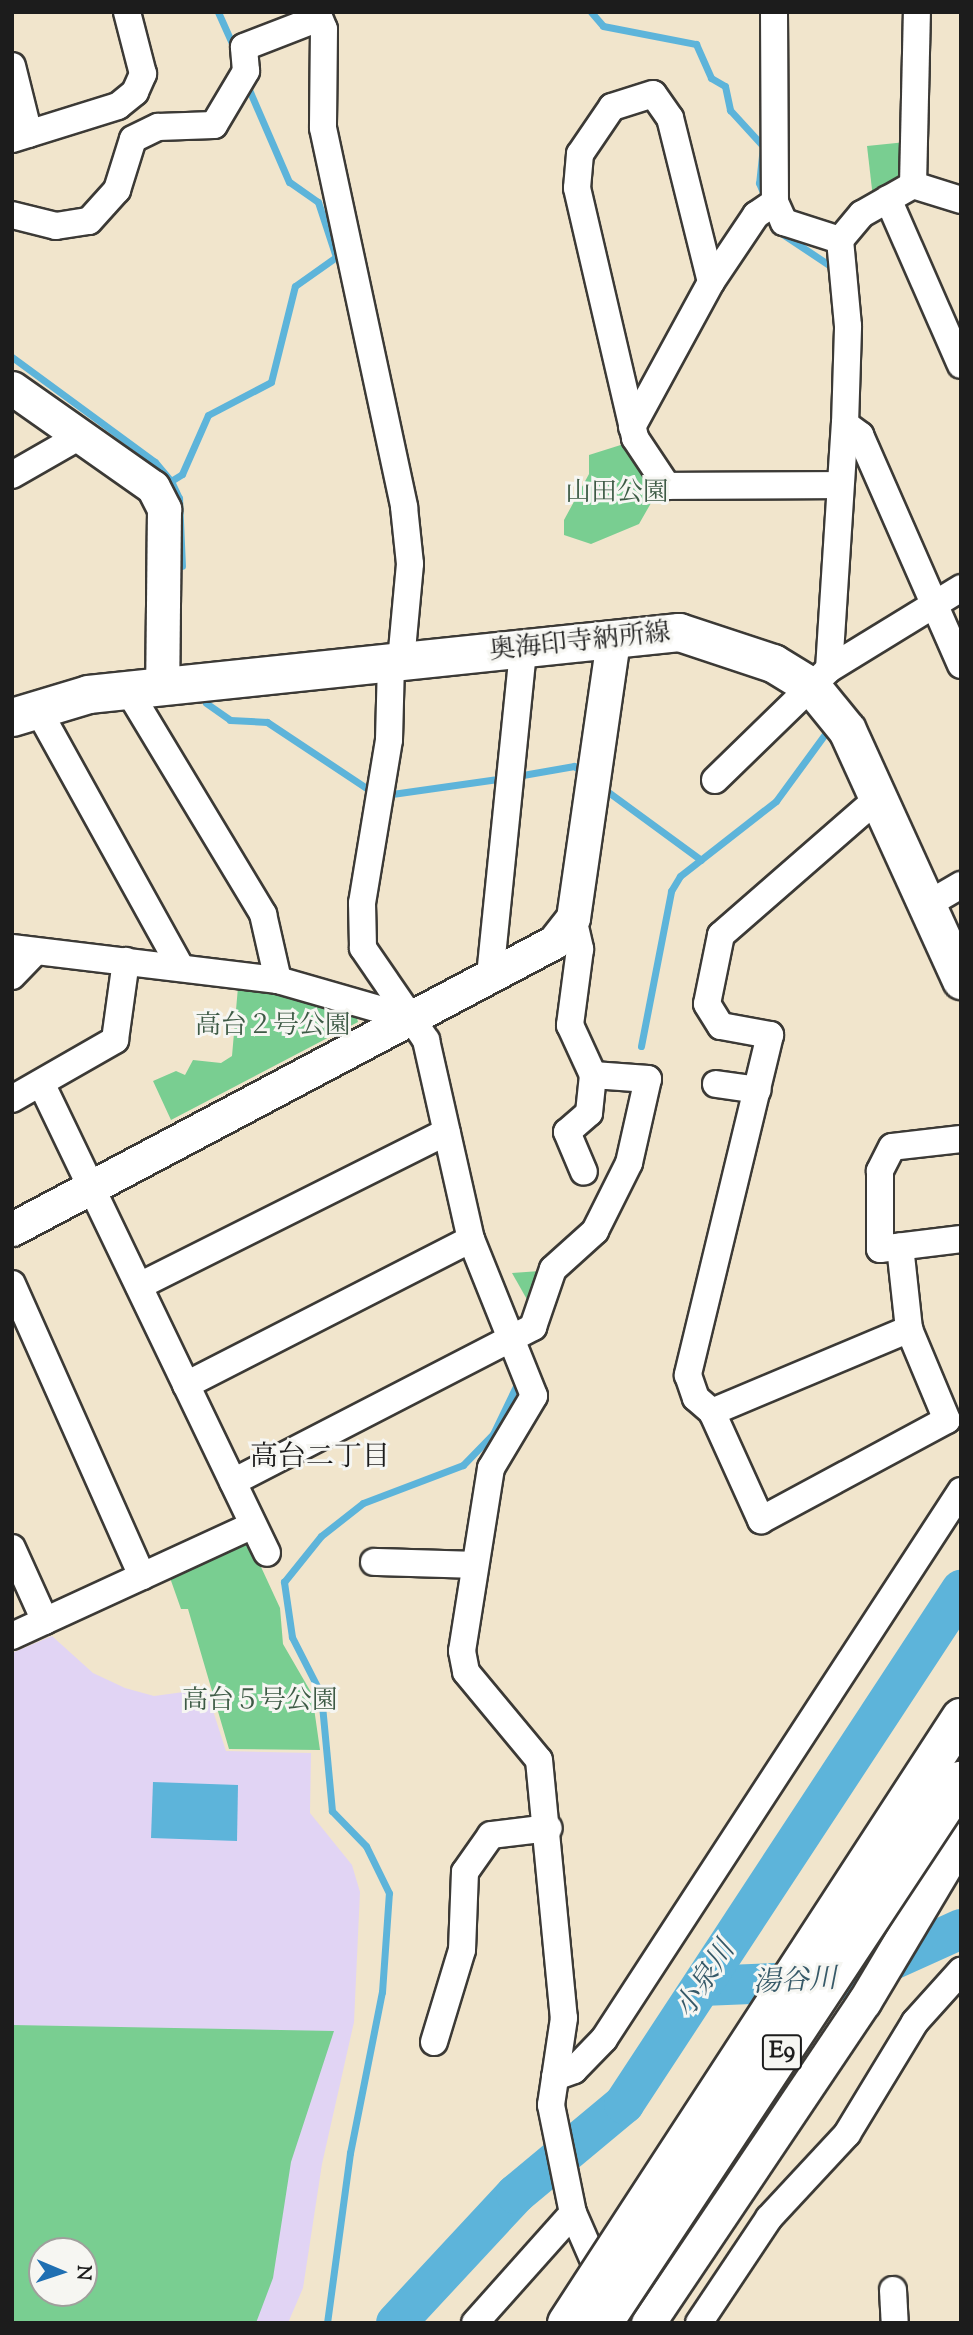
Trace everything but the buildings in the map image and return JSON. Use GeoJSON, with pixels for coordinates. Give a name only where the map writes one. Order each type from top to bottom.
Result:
{"type":"FeatureCollection","features":[{"type":"Feature","properties":{"kind":"highway","name":"E9"},"geometry":{"type":"LineString","coordinates":[[567,2323],[961,1718]]}},
{"type":"Feature","properties":{"kind":"highway","name":"E9"},"geometry":{"type":"LineString","coordinates":[[603,2323],[961,1781]]}},
{"type":"Feature","properties":{"kind":"main road","name":"奥海印寺納所線"},"geometry":{"type":"LineString","coordinates":[[25,712],[145,688],[680,632],[820,678],[847,730],[961,980]]}},
{"type":"Feature","properties":{"kind":"street"},"geometry":{"type":"LineString","coordinates":[[12,66],[20,136],[118,106],[135,92],[143,74],[127,12]]}},
{"type":"Feature","properties":{"kind":"street"},"geometry":{"type":"LineString","coordinates":[[632,427],[711,282],[770,205],[774,12]]}},
{"type":"Feature","properties":{"kind":"street"},"geometry":{"type":"LineString","coordinates":[[913,185],[917,12]]}},
{"type":"Feature","properties":{"kind":"street"},"geometry":{"type":"LineString","coordinates":[[12,215],[56,226],[89,221],[117,190],[133,139],[158,127],[214,125],[242,82],[244,47],[318,15],[323,128],[404,507],[410,564],[396,662],[389,740],[362,903],[363,948],[426,1040],[471,1239],[517,1340],[534,1396],[491,1468],[461,1631],[467,1672],[539,1760],[549,1828],[564,2018],[551,2105],[573,2206],[626,2323]]}},
{"type":"Feature","properties":{"kind":"street"},"geometry":{"type":"LineString","coordinates":[[711,282],[670,118],[653,94],[612,107],[580,154],[577,188],[632,427],[667,486],[839,485]]}},
{"type":"Feature","properties":{"kind":"street"},"geometry":{"type":"LineString","coordinates":[[820,678],[845,424],[840,240],[862,214],[913,185],[961,200]]}},
{"type":"Feature","properties":{"kind":"street"},"geometry":{"type":"LineString","coordinates":[[888,200],[961,365]]}},
{"type":"Feature","properties":{"kind":"street"},"geometry":{"type":"LineString","coordinates":[[770,205],[784,222],[840,240]]}},
{"type":"Feature","properties":{"kind":"street"},"geometry":{"type":"LineString","coordinates":[[12,388],[153,487],[164,509],[145,688],[263,914],[278,980]]}},
{"type":"Feature","properties":{"kind":"street"},"geometry":{"type":"LineString","coordinates":[[845,424],[860,435],[961,665]]}},
{"type":"Feature","properties":{"kind":"street"},"geometry":{"type":"LineString","coordinates":[[12,475],[80,436]]}},
{"type":"Feature","properties":{"kind":"street"},"geometry":{"type":"LineString","coordinates":[[715,780],[820,678],[961,588]]}},
{"type":"Feature","properties":{"kind":"street"},"geometry":{"type":"LineString","coordinates":[[584,1172],[567,1132],[589,1113],[593,1075],[570,1025],[580,949],[573,918],[613,639]]}},
{"type":"Feature","properties":{"kind":"street"},"geometry":{"type":"LineString","coordinates":[[491,976],[523,649]]}},
{"type":"Feature","properties":{"kind":"street"},"geometry":{"type":"LineString","coordinates":[[25,712],[179,964]]}},
{"type":"Feature","properties":{"kind":"street"},"geometry":{"type":"LineString","coordinates":[[877,799],[721,935],[707,1004],[721,1026],[770,1035],[688,1375],[696,1398],[712,1412],[761,1520],[947,1420],[909,1328],[900,1247]]}},
{"type":"Feature","properties":{"kind":"street"},"geometry":{"type":"LineString","coordinates":[[925,906],[961,885]]}},
{"type":"Feature","properties":{"kind":"street"},"geometry":{"type":"LineString","coordinates":[[12,1229],[554,942],[573,918]]}},
{"type":"Feature","properties":{"kind":"street"},"geometry":{"type":"LineString","coordinates":[[12,976],[23,950],[179,964],[278,980],[410,1018]]}},
{"type":"Feature","properties":{"kind":"street"},"geometry":{"type":"LineString","coordinates":[[12,1099],[42,1085],[115,1040],[126,961]]}},
{"type":"Feature","properties":{"kind":"street"},"geometry":{"type":"LineString","coordinates":[[233,1482],[517,1340],[533,1326],[553,1269],[595,1231],[629,1163],[648,1079],[593,1075]]}},
{"type":"Feature","properties":{"kind":"street"},"geometry":{"type":"LineString","coordinates":[[716,1084],[758,1090]]}},
{"type":"Feature","properties":{"kind":"street"},"geometry":{"type":"LineString","coordinates":[[42,1085],[267,1553]]}},
{"type":"Feature","properties":{"kind":"street"},"geometry":{"type":"LineString","coordinates":[[139,1286],[447,1132]]}},
{"type":"Feature","properties":{"kind":"street"},"geometry":{"type":"LineString","coordinates":[[961,1139],[892,1147],[880,1171],[880,1249],[961,1239]]}},
{"type":"Feature","properties":{"kind":"street"},"geometry":{"type":"LineString","coordinates":[[186,1385],[471,1239]]}},
{"type":"Feature","properties":{"kind":"street"},"geometry":{"type":"LineString","coordinates":[[12,1284],[142,1576]]}},
{"type":"Feature","properties":{"kind":"street"},"geometry":{"type":"LineString","coordinates":[[712,1412],[909,1328]]}},
{"type":"Feature","properties":{"kind":"street"},"geometry":{"type":"LineString","coordinates":[[555,2077],[574,2070],[604,2039],[961,1491]]}},
{"type":"Feature","properties":{"kind":"street"},"geometry":{"type":"LineString","coordinates":[[12,1636],[253,1525]]}},
{"type":"Feature","properties":{"kind":"street"},"geometry":{"type":"LineString","coordinates":[[12,1548],[45,1621]]}},
{"type":"Feature","properties":{"kind":"street"},"geometry":{"type":"LineString","coordinates":[[374,1562],[473,1565]]}},
{"type":"Feature","properties":{"kind":"street"},"geometry":{"type":"LineString","coordinates":[[434,2042],[462,1950],[465,1872],[491,1835],[549,1828]]}},
{"type":"Feature","properties":{"kind":"street"},"geometry":{"type":"LineString","coordinates":[[648,2323],[864,2002],[961,1839]]}},
{"type":"Feature","properties":{"kind":"street"},"geometry":{"type":"LineString","coordinates":[[699,2323],[769,2218],[847,2134],[915,2022],[961,1971]]}},
{"type":"Feature","properties":{"kind":"street"},"geometry":{"type":"LineString","coordinates":[[475,2323],[573,2206]]}},
{"type":"Feature","properties":{"kind":"street"},"geometry":{"type":"LineString","coordinates":[[893,2290],[895,2323]]}},
{"type":"Feature","properties":{"kind":"shaded area"},"geometry":{"type":"Polygon","coordinates":[[[52,1636],[93,1673],[125,1688],[154,1696],[206,1689],[226,1751],[311,1753],[310,1813],[352,1865],[360,1892],[354,2022],[322,2164],[303,2288],[288,2323],[12,2323],[12,1653],[52,1636]]]}},
{"type":"Feature","properties":{"kind":"green space"},"geometry":{"type":"Polygon","coordinates":[[[906,142],[903,180],[873,198],[867,146],[906,142]]]}},
{"type":"Feature","properties":{"kind":"green space","name":"山田公園"},"geometry":{"type":"Polygon","coordinates":[[[627,443],[659,489],[639,524],[591,544],[564,535],[564,520],[589,474],[589,455],[627,443]]]}},
{"type":"Feature","properties":{"kind":"green space","name":"高台２号公園"},"geometry":{"type":"Polygon","coordinates":[[[238,987],[353,1002],[358,1022],[171,1120],[153,1081],[176,1071],[185,1075],[193,1060],[221,1063],[232,1056],[238,987]]]}},
{"type":"Feature","properties":{"kind":"green space"},"geometry":{"type":"Polygon","coordinates":[[[540,1271],[529,1303],[512,1273],[540,1271]]]}},
{"type":"Feature","properties":{"kind":"green space","name":"高台５号公園"},"geometry":{"type":"Polygon","coordinates":[[[249,1541],[280,1608],[283,1644],[312,1694],[320,1750],[229,1749],[188,1609],[181,1609],[169,1575],[249,1541]]]}},
{"type":"Feature","properties":{"kind":"green space"},"geometry":{"type":"Polygon","coordinates":[[[12,2025],[334,2031],[291,2162],[273,2278],[256,2323],[12,2321],[12,2025]]]}},
{"type":"Feature","properties":{"kind":"water"},"geometry":{"type":"Polygon","coordinates":[[[153,1782],[238,1785],[237,1841],[151,1838],[153,1782]]]}},
{"type":"Feature","properties":{"kind":"waterway"},"geometry":{"type":"LineString","coordinates":[[218,12],[235,50]]}},
{"type":"Feature","properties":{"kind":"waterway"},"geometry":{"type":"LineString","coordinates":[[591,12],[603,26],[696,44],[711,78],[725,86],[730,110],[763,146],[759,183],[765,197]]}},
{"type":"Feature","properties":{"kind":"waterway"},"geometry":{"type":"LineString","coordinates":[[171,481],[182,474],[208,415],[271,382],[295,286],[336,257],[318,202],[289,182],[247,85]]}},
{"type":"Feature","properties":{"kind":"waterway"},"geometry":{"type":"LineString","coordinates":[[778,231],[835,269]]}},
{"type":"Feature","properties":{"kind":"waterway"},"geometry":{"type":"LineString","coordinates":[[12,357],[155,462],[171,481],[179,498],[182,566]]}},
{"type":"Feature","properties":{"kind":"waterway"},"geometry":{"type":"LineString","coordinates":[[206,703],[230,720],[267,722],[374,793]]}},
{"type":"Feature","properties":{"kind":"waterway"},"geometry":{"type":"LineString","coordinates":[[641,1046],[671,891],[680,876],[776,801],[825,734]]}},
{"type":"Feature","properties":{"kind":"waterway"},"geometry":{"type":"LineString","coordinates":[[517,776],[574,766],[585,774]]}},
{"type":"Feature","properties":{"kind":"waterway"},"geometry":{"type":"LineString","coordinates":[[385,795],[505,778]]}},
{"type":"Feature","properties":{"kind":"waterway"},"geometry":{"type":"LineString","coordinates":[[600,786],[701,860]]}},
{"type":"Feature","properties":{"kind":"waterway"},"geometry":{"type":"LineString","coordinates":[[327,2323],[350,2153],[382,1992],[389,1893],[366,1846],[332,1811],[321,1694],[292,1637],[284,1582],[321,1536],[363,1503],[463,1465],[493,1434],[518,1382]]}},
{"type":"Feature","properties":{"kind":"waterway","name":"小泉川"},"geometry":{"type":"LineString","coordinates":[[396,2323],[516,2194],[624,2104],[961,1590]]}},
{"type":"Feature","properties":{"kind":"waterway","name":"湯谷川"},"geometry":{"type":"LineString","coordinates":[[702,1986],[848,1980],[961,1929]]}},
{"type":"Feature","properties":{"kind":"district","name":"高台二丁目"},"geometry":{"type":"Point","coordinates":[320,1458]}}]}
